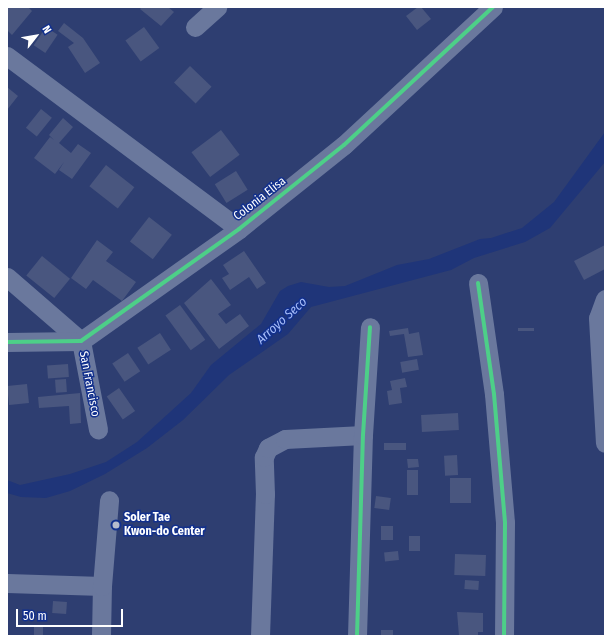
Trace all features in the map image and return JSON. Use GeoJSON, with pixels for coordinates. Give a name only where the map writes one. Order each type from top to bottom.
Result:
{"type":"FeatureCollection","features":[{"type":"Feature","properties":{"kind":"street"},"geometry":{"type":"LineString","coordinates":[[196,27],[217,7]]}},
{"type":"Feature","properties":{"kind":"street","name":"Colonia Elisa"},"geometry":{"type":"LineString","coordinates":[[81,340],[239,229],[344,145],[488,9]]}},
{"type":"Feature","properties":{"kind":"street"},"geometry":{"type":"LineString","coordinates":[[7,56],[239,229]]}},
{"type":"Feature","properties":{"kind":"street","name":"San Francisco"},"geometry":{"type":"LineString","coordinates":[[7,277],[81,340],[98,429]]}},
{"type":"Feature","properties":{"kind":"street"},"geometry":{"type":"LineString","coordinates":[[478,283],[494,394],[505,523],[504,636]]}},
{"type":"Feature","properties":{"kind":"street"},"geometry":{"type":"LineString","coordinates":[[605,299],[598,318],[605,443]]}},
{"type":"Feature","properties":{"kind":"street"},"geometry":{"type":"LineString","coordinates":[[357,636],[363,435],[370,327]]}},
{"type":"Feature","properties":{"kind":"street"},"geometry":{"type":"LineString","coordinates":[[7,342],[81,340]]}},
{"type":"Feature","properties":{"kind":"street"},"geometry":{"type":"LineString","coordinates":[[260,636],[265,494],[264,457],[268,448],[285,439],[363,435]]}},
{"type":"Feature","properties":{"kind":"street"},"geometry":{"type":"LineString","coordinates":[[101,636],[102,586],[110,500]]}},
{"type":"Feature","properties":{"kind":"street"},"geometry":{"type":"LineString","coordinates":[[7,583],[102,586]]}},
{"type":"Feature","properties":{"kind":"water","name":"Arroyo Seco"},"geometry":{"type":"Polygon","coordinates":[[[605,132],[605,162],[550,228],[525,242],[474,258],[451,270],[311,307],[288,334],[229,375],[183,420],[147,448],[105,474],[70,491],[46,498],[21,497],[7,493],[7,480],[20,485],[70,474],[106,462],[137,442],[191,393],[211,365],[261,324],[280,291],[288,286],[301,282],[329,287],[345,286],[397,265],[429,259],[480,239],[491,238],[522,228],[554,202],[605,132]]]}},
{"type":"Feature","properties":{"kind":"building"},"geometry":{"type":"Polygon","coordinates":[[[7,7],[28,7],[32,11],[12,35],[7,30],[7,7]]]}},
{"type":"Feature","properties":{"kind":"building"},"geometry":{"type":"Polygon","coordinates":[[[142,7],[168,7],[174,12],[161,26],[140,9],[142,7]]]}},
{"type":"Feature","properties":{"kind":"building"},"geometry":{"type":"Polygon","coordinates":[[[418,7],[421,7],[431,19],[417,30],[406,16],[418,7]]]}},
{"type":"Feature","properties":{"kind":"building"},"geometry":{"type":"Polygon","coordinates":[[[64,23],[83,38],[100,63],[85,73],[68,47],[74,43],[58,31],[64,23]]]}},
{"type":"Feature","properties":{"kind":"building"},"geometry":{"type":"Polygon","coordinates":[[[46,27],[58,35],[45,53],[34,45],[46,27]]]}},
{"type":"Feature","properties":{"kind":"building"},"geometry":{"type":"Polygon","coordinates":[[[144,27],[159,48],[141,62],[125,41],[144,27]]]}},
{"type":"Feature","properties":{"kind":"building"},"geometry":{"type":"Polygon","coordinates":[[[190,66],[212,87],[196,103],[174,83],[190,66]]]}},
{"type":"Feature","properties":{"kind":"building"},"geometry":{"type":"Polygon","coordinates":[[[7,87],[18,96],[7,110],[7,87]]]}},
{"type":"Feature","properties":{"kind":"building"},"geometry":{"type":"Polygon","coordinates":[[[41,109],[52,118],[37,136],[26,128],[41,109]]]}},
{"type":"Feature","properties":{"kind":"building"},"geometry":{"type":"Polygon","coordinates":[[[63,118],[73,127],[59,143],[71,153],[78,144],[91,153],[72,179],[59,170],[64,162],[55,174],[34,158],[50,137],[54,140],[49,135],[63,118]]]}},
{"type":"Feature","properties":{"kind":"building"},"geometry":{"type":"Polygon","coordinates":[[[221,130],[240,155],[210,177],[191,152],[221,130]]]}},
{"type":"Feature","properties":{"kind":"building"},"geometry":{"type":"Polygon","coordinates":[[[106,165],[134,187],[118,208],[89,186],[106,165]]]}},
{"type":"Feature","properties":{"kind":"building"},"geometry":{"type":"Polygon","coordinates":[[[236,171],[248,190],[226,203],[215,184],[236,171]]]}},
{"type":"Feature","properties":{"kind":"building"},"geometry":{"type":"Polygon","coordinates":[[[149,217],[172,235],[153,259],[130,241],[149,217]]]}},
{"type":"Feature","properties":{"kind":"building"},"geometry":{"type":"Polygon","coordinates":[[[97,240],[113,252],[106,261],[136,282],[122,301],[93,280],[86,289],[71,278],[97,240]]]}},
{"type":"Feature","properties":{"kind":"building"},"geometry":{"type":"Polygon","coordinates":[[[605,245],[605,269],[584,280],[574,261],[605,245]]]}},
{"type":"Feature","properties":{"kind":"building"},"geometry":{"type":"Polygon","coordinates":[[[244,251],[266,283],[257,289],[249,277],[230,290],[222,278],[229,274],[223,265],[244,251]]]}},
{"type":"Feature","properties":{"kind":"building"},"geometry":{"type":"Polygon","coordinates":[[[42,256],[70,279],[54,298],[26,275],[42,256]]]}},
{"type":"Feature","properties":{"kind":"building"},"geometry":{"type":"Polygon","coordinates":[[[211,279],[231,305],[218,314],[226,324],[240,314],[249,326],[219,349],[184,303],[211,279]]]}},
{"type":"Feature","properties":{"kind":"building"},"geometry":{"type":"Polygon","coordinates":[[[180,305],[205,340],[191,350],[165,316],[180,305]]]}},
{"type":"Feature","properties":{"kind":"building"},"geometry":{"type":"Polygon","coordinates":[[[408,328],[409,334],[419,332],[423,355],[408,357],[404,334],[390,336],[389,331],[408,328]]]}},
{"type":"Feature","properties":{"kind":"building"},"geometry":{"type":"Polygon","coordinates":[[[518,328],[534,328],[534,331],[518,331],[518,328]]]}},
{"type":"Feature","properties":{"kind":"building"},"geometry":{"type":"Polygon","coordinates":[[[160,333],[171,350],[148,364],[137,348],[160,333]]]}},
{"type":"Feature","properties":{"kind":"building"},"geometry":{"type":"Polygon","coordinates":[[[128,353],[140,371],[125,382],[112,364],[128,353]]]}},
{"type":"Feature","properties":{"kind":"building"},"geometry":{"type":"Polygon","coordinates":[[[417,359],[419,370],[402,373],[400,362],[417,359]]]}},
{"type":"Feature","properties":{"kind":"building"},"geometry":{"type":"Polygon","coordinates":[[[68,364],[69,377],[48,378],[47,365],[68,364]]]}},
{"type":"Feature","properties":{"kind":"building"},"geometry":{"type":"Polygon","coordinates":[[[405,378],[407,387],[400,388],[402,403],[389,405],[387,391],[392,390],[390,381],[405,378]]]}},
{"type":"Feature","properties":{"kind":"building"},"geometry":{"type":"Polygon","coordinates":[[[66,379],[67,392],[56,393],[55,380],[66,379]]]}},
{"type":"Feature","properties":{"kind":"building"},"geometry":{"type":"Polygon","coordinates":[[[27,384],[29,403],[9,405],[7,386],[27,384]]]}},
{"type":"Feature","properties":{"kind":"building"},"geometry":{"type":"Polygon","coordinates":[[[119,388],[135,411],[123,420],[107,397],[119,388]]]}},
{"type":"Feature","properties":{"kind":"building"},"geometry":{"type":"Polygon","coordinates":[[[80,393],[81,423],[70,424],[69,406],[39,408],[38,397],[80,393]]]}},
{"type":"Feature","properties":{"kind":"building"},"geometry":{"type":"Polygon","coordinates":[[[458,413],[459,430],[422,432],[421,415],[458,413]]]}},
{"type":"Feature","properties":{"kind":"building"},"geometry":{"type":"Polygon","coordinates":[[[384,443],[406,443],[406,450],[384,450],[384,443]]]}},
{"type":"Feature","properties":{"kind":"building"},"geometry":{"type":"Polygon","coordinates":[[[457,455],[458,475],[445,476],[444,456],[457,455]]]}},
{"type":"Feature","properties":{"kind":"building"},"geometry":{"type":"Polygon","coordinates":[[[407,459],[418,459],[419,467],[408,468],[407,459]]]}},
{"type":"Feature","properties":{"kind":"building"},"geometry":{"type":"Polygon","coordinates":[[[407,470],[418,470],[418,495],[407,495],[407,470]]]}},
{"type":"Feature","properties":{"kind":"building"},"geometry":{"type":"Polygon","coordinates":[[[450,478],[471,478],[471,503],[450,503],[450,478]]]}},
{"type":"Feature","properties":{"kind":"building"},"geometry":{"type":"Polygon","coordinates":[[[376,496],[391,498],[389,510],[374,508],[376,496]]]}},
{"type":"Feature","properties":{"kind":"building"},"geometry":{"type":"Polygon","coordinates":[[[381,526],[393,526],[393,540],[381,540],[381,526]]]}},
{"type":"Feature","properties":{"kind":"building"},"geometry":{"type":"Polygon","coordinates":[[[409,536],[420,536],[420,551],[409,551],[409,536]]]}},
{"type":"Feature","properties":{"kind":"building"},"geometry":{"type":"Polygon","coordinates":[[[398,551],[399,560],[385,561],[384,552],[398,551]]]}},
{"type":"Feature","properties":{"kind":"building"},"geometry":{"type":"Polygon","coordinates":[[[455,554],[486,555],[485,576],[454,575],[455,554]]]}},
{"type":"Feature","properties":{"kind":"building"},"geometry":{"type":"Polygon","coordinates":[[[465,580],[479,581],[478,590],[464,589],[465,580]]]}},
{"type":"Feature","properties":{"kind":"building"},"geometry":{"type":"Polygon","coordinates":[[[53,601],[67,602],[66,614],[52,613],[53,601]]]}},
{"type":"Feature","properties":{"kind":"building"},"geometry":{"type":"Polygon","coordinates":[[[457,612],[483,613],[483,632],[478,632],[478,636],[459,636],[457,612]]]}},
{"type":"Feature","properties":{"kind":"building"},"geometry":{"type":"Polygon","coordinates":[[[34,626],[43,626],[43,635],[34,635],[34,626]]]}},
{"type":"Feature","properties":{"kind":"building"},"geometry":{"type":"Polygon","coordinates":[[[381,630],[393,630],[393,636],[381,636],[381,630]]]}},
{"type":"Feature","properties":{"kind":"cycle path"},"geometry":{"type":"LineString","coordinates":[[7,342],[81,341],[239,229],[344,145],[493,7]]}},
{"type":"Feature","properties":{"kind":"cycle path"},"geometry":{"type":"LineString","coordinates":[[478,283],[494,394],[505,523],[504,636]]}},
{"type":"Feature","properties":{"kind":"cycle path"},"geometry":{"type":"LineString","coordinates":[[357,636],[363,435],[370,327]]}},
{"type":"Feature","properties":{"kind":"place","name":"Soler Tae Kwon-do Center"},"geometry":{"type":"Point","coordinates":[116,525]}}]}
